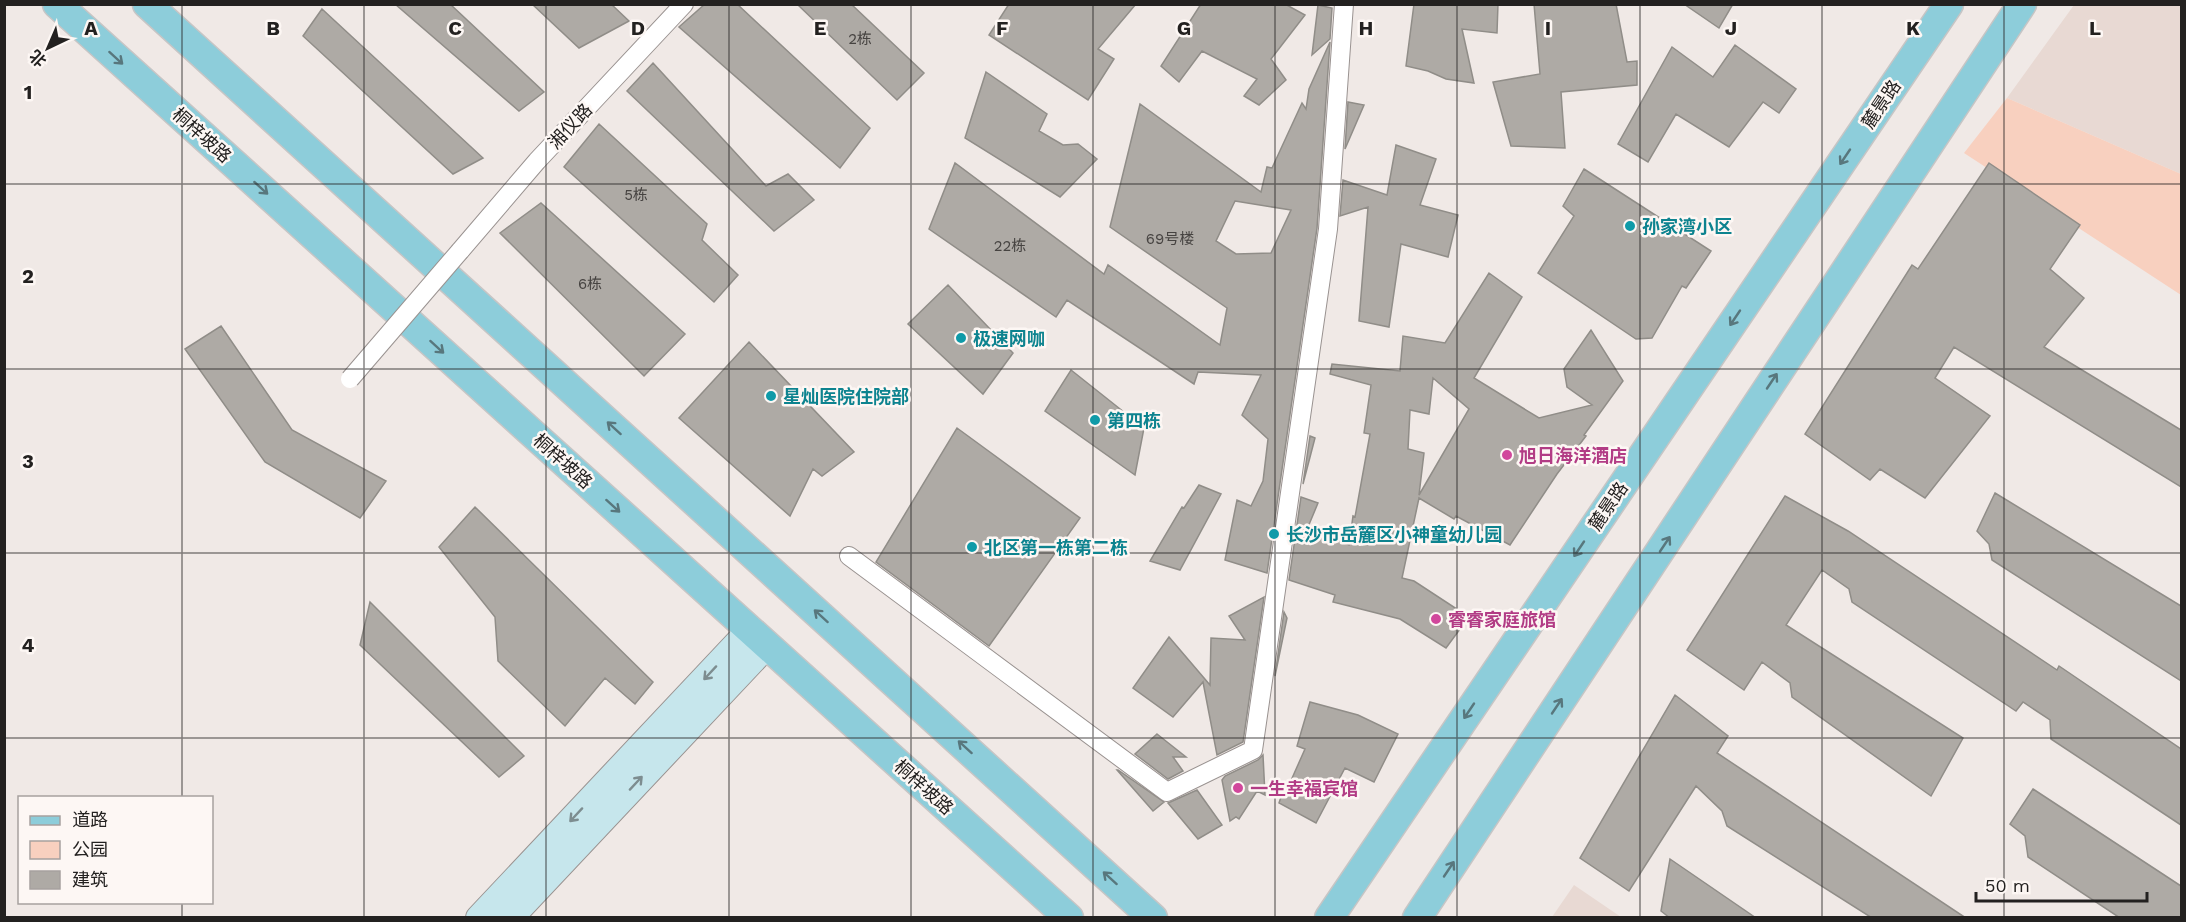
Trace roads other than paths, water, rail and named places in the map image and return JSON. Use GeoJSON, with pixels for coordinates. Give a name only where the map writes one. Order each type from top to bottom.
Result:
{"type":"FeatureCollection","features":[{"type":"Feature","properties":{"kind":"main road","name":"桐梓坡路"},"geometry":{"type":"LineString","coordinates":[[57,4],[1069,918]]}},
{"type":"Feature","properties":{"kind":"main road"},"geometry":{"type":"LineString","coordinates":[[147,4],[1153,918]]}},
{"type":"Feature","properties":{"kind":"main road","name":"麓景路"},"geometry":{"type":"LineString","coordinates":[[1329,918],[1949,4]]}},
{"type":"Feature","properties":{"kind":"main road"},"geometry":{"type":"LineString","coordinates":[[1417,918],[2022,4]]}},
{"type":"Feature","properties":{"kind":"street","name":"湘仪路"},"geometry":{"type":"LineString","coordinates":[[350,379],[537,161],[684,4]]}},
{"type":"Feature","properties":{"kind":"street"},"geometry":{"type":"LineString","coordinates":[[849,556],[1167,792],[1253,750],[1328,229],[1344,4]]}},
{"type":"Feature","properties":{"kind":"street"},"geometry":{"type":"LineString","coordinates":[[479,918],[759,638]]}},
{"type":"Feature","properties":{"kind":"street"},"geometry":{"type":"LineString","coordinates":[[510,918],[759,638]]}},
{"type":"Feature","properties":{"kind":"place","name":"孙家湾小区"},"geometry":{"type":"Point","coordinates":[1630,226]}},
{"type":"Feature","properties":{"kind":"place","name":"极速网咖"},"geometry":{"type":"Point","coordinates":[961,338]}},
{"type":"Feature","properties":{"kind":"place","name":"星灿医院住院部"},"geometry":{"type":"Point","coordinates":[771,396]}},
{"type":"Feature","properties":{"kind":"place","name":"第四栋"},"geometry":{"type":"Point","coordinates":[1095,420]}},
{"type":"Feature","properties":{"kind":"place","name":"旭日海洋酒店"},"geometry":{"type":"Point","coordinates":[1507,455]}},
{"type":"Feature","properties":{"kind":"place","name":"长沙市岳麓区小神童幼儿园"},"geometry":{"type":"Point","coordinates":[1274,534]}},
{"type":"Feature","properties":{"kind":"place","name":"北区第一栋第二栋"},"geometry":{"type":"Point","coordinates":[972,547]}},
{"type":"Feature","properties":{"kind":"place","name":"睿睿家庭旅馆"},"geometry":{"type":"Point","coordinates":[1436,619]}},
{"type":"Feature","properties":{"kind":"place","name":"一生幸福宾馆"},"geometry":{"type":"Point","coordinates":[1238,788]}}]}
